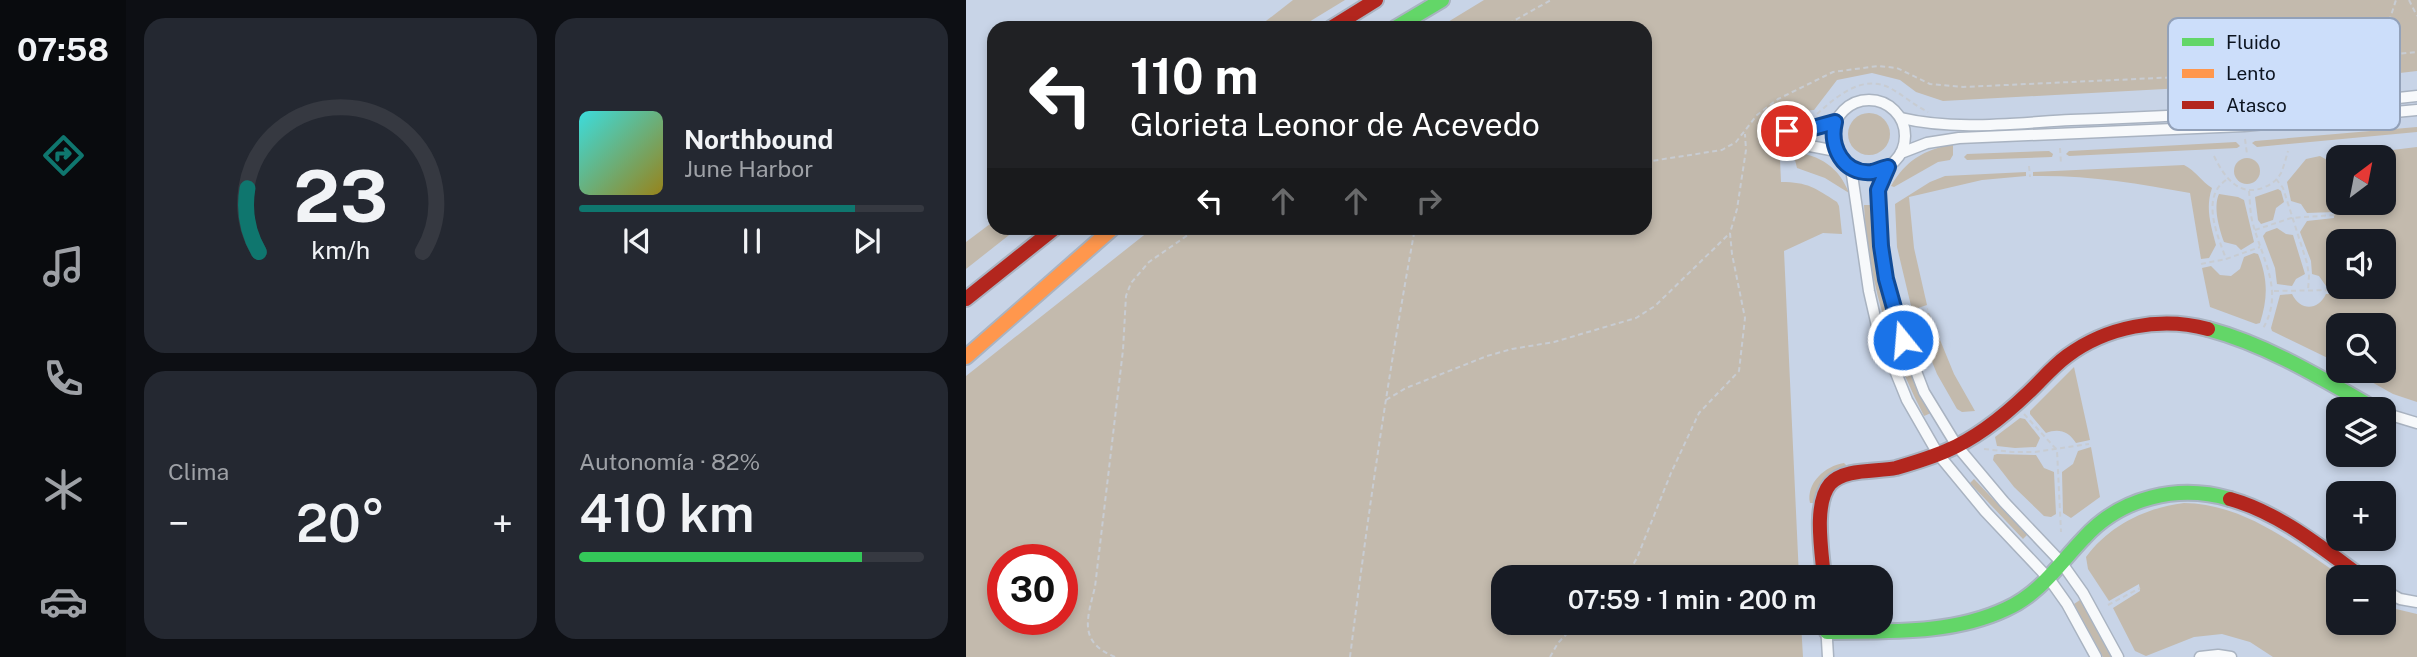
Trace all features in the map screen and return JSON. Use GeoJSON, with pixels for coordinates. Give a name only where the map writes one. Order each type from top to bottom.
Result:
{"type":"FeatureCollection","features":[{"type":"Feature","properties":{"kind":"main road"},"geometry":{"type":"LineString","coordinates":[[1342,21],[1376,0]]}},
{"type":"Feature","properties":{"kind":"main road"},"geometry":{"type":"LineString","coordinates":[[1407,21],[1442,0]]}},
{"type":"Feature","properties":{"kind":"main road"},"geometry":{"type":"LineString","coordinates":[[966,286],[1035,235]]}},
{"type":"Feature","properties":{"kind":"main road"},"geometry":{"type":"LineString","coordinates":[[966,299],[1046,235]]}},
{"type":"Feature","properties":{"kind":"main road"},"geometry":{"type":"LineString","coordinates":[[966,341],[1103,235]]}},
{"type":"Feature","properties":{"kind":"main road"},"geometry":{"type":"LineString","coordinates":[[966,357],[1104,235]]}},
{"type":"Feature","properties":{"kind":"main road"},"geometry":{"type":"LineString","coordinates":[[1823,565],[1821,504],[1825,491],[1837,478],[1882,471],[1957,446],[1983,431],[2022,400],[2069,355],[2098,338],[2126,328],[2157,324],[2191,325],[2224,334],[2304,369],[2354,397]]}},
{"type":"Feature","properties":{"kind":"main road"},"geometry":{"type":"LineString","coordinates":[[1893,627],[1946,627],[1995,614],[2026,598],[2050,580],[2061,562],[2092,529],[2113,513],[2150,497],[2186,491],[2232,498],[2259,509],[2343,565]]}},
{"type":"Feature","properties":{"kind":"street"},"geometry":{"type":"LineString","coordinates":[[1888,167],[1870,172],[1852,168],[1836,151],[1833,141],[1835,122],[1842,111],[1853,103],[1867,99],[1880,101],[1892,107],[1901,118],[1905,129],[1905,142],[1901,153],[1888,167],[1878,190],[1886,279],[1911,361],[1937,415],[1957,446],[2004,502],[2061,562],[2092,607],[2118,657]]}},
{"type":"Feature","properties":{"kind":"street"},"geometry":{"type":"LineString","coordinates":[[1901,118],[1927,124],[1958,125],[2168,116]]}},
{"type":"Feature","properties":{"kind":"street"},"geometry":{"type":"LineString","coordinates":[[1787,131],[1835,122]]}},
{"type":"Feature","properties":{"kind":"street"},"geometry":{"type":"LineString","coordinates":[[1901,153],[1927,143],[1959,138],[2168,130]]}},
{"type":"Feature","properties":{"kind":"street"},"geometry":{"type":"LineString","coordinates":[[1788,146],[1810,146],[1836,151]]}},
{"type":"Feature","properties":{"kind":"street"},"geometry":{"type":"LineString","coordinates":[[1852,168],[1862,247],[1877,326],[1907,400],[1938,454],[1985,511],[2050,580],[2096,657]]}},
{"type":"Feature","properties":{"kind":"street"},"geometry":{"type":"LineString","coordinates":[[2396,417],[2417,423]]}},
{"type":"Feature","properties":{"kind":"street"},"geometry":{"type":"LineString","coordinates":[[2396,597],[2417,602]]}},
{"type":"Feature","properties":{"kind":"street"},"geometry":{"type":"LineString","coordinates":[[1826,635],[1828,657]]}},
{"type":"Feature","properties":{"kind":"street"},"geometry":{"type":"LineString","coordinates":[[2200,657],[2231,657]]}},
{"type":"Feature","properties":{"kind":"path"},"geometry":{"type":"LineString","coordinates":[[1514,21],[1551,0]]}},
{"type":"Feature","properties":{"kind":"path"},"geometry":{"type":"LineString","coordinates":[[2390,18],[2396,0]]}},
{"type":"Feature","properties":{"kind":"path"},"geometry":{"type":"LineString","coordinates":[[2409,0],[2417,16]]}},
{"type":"Feature","properties":{"kind":"path"},"geometry":{"type":"LineString","coordinates":[[1652,161],[1722,150],[1745,133],[1757,114],[1779,99],[1833,72],[1878,66],[1897,68],[1930,84],[1963,87],[2168,78]]}},
{"type":"Feature","properties":{"kind":"path"},"geometry":{"type":"LineString","coordinates":[[1818,113],[1843,92],[1870,84],[1890,88],[1929,113]]}},
{"type":"Feature","properties":{"kind":"path"},"geometry":{"type":"LineString","coordinates":[[1633,565],[1699,413],[1739,371],[1745,318],[1730,233],[1737,209],[1746,150],[1745,133]]}},
{"type":"Feature","properties":{"kind":"path"},"geometry":{"type":"LineString","coordinates":[[2245,139],[2247,155]]}},
{"type":"Feature","properties":{"kind":"path"},"geometry":{"type":"LineString","coordinates":[[2060,148],[2061,164]]}},
{"type":"Feature","properties":{"kind":"path"},"geometry":{"type":"LineString","coordinates":[[2214,156],[2227,179],[2239,188],[2249,191],[2261,189],[2276,179],[2288,151]]}},
{"type":"Feature","properties":{"kind":"path"},"geometry":{"type":"LineString","coordinates":[[2029,166],[2030,177]]}},
{"type":"Feature","properties":{"kind":"path"},"geometry":{"type":"LineString","coordinates":[[2227,179],[2221,183],[2212,207],[2227,260]]}},
{"type":"Feature","properties":{"kind":"path"},"geometry":{"type":"LineString","coordinates":[[2276,179],[2283,188],[2307,263],[2308,291]]}},
{"type":"Feature","properties":{"kind":"path"},"geometry":{"type":"LineString","coordinates":[[2249,191],[2255,230],[2273,291],[2268,320],[2262,330]]}},
{"type":"Feature","properties":{"kind":"path"},"geometry":{"type":"LineString","coordinates":[[2255,230],[2291,218],[2335,215]]}},
{"type":"Feature","properties":{"kind":"path"},"geometry":{"type":"LineString","coordinates":[[1385,401],[1406,388],[1487,356],[1554,342],[1636,318],[1655,306],[1730,233]]}},
{"type":"Feature","properties":{"kind":"path"},"geometry":{"type":"LineString","coordinates":[[1115,657],[1092,644],[1086,623],[1095,587],[1123,350],[1126,296],[1131,283],[1149,262],[1188,235]]}},
{"type":"Feature","properties":{"kind":"path"},"geometry":{"type":"LineString","coordinates":[[1350,657],[1385,401],[1414,235]]}},
{"type":"Feature","properties":{"kind":"path"},"geometry":{"type":"LineString","coordinates":[[2201,264],[2227,260],[2261,246]]}},
{"type":"Feature","properties":{"kind":"path"},"geometry":{"type":"LineString","coordinates":[[2273,291],[2326,290]]}},
{"type":"Feature","properties":{"kind":"path"},"geometry":{"type":"LineString","coordinates":[[1911,314],[1928,309]]}},
{"type":"Feature","properties":{"kind":"path"},"geometry":{"type":"LineString","coordinates":[[2024,413],[2056,450],[2061,531]]}},
{"type":"Feature","properties":{"kind":"path"},"geometry":{"type":"LineString","coordinates":[[1984,449],[2012,452],[2056,450],[2090,444]]}},
{"type":"Feature","properties":{"kind":"path"},"geometry":{"type":"LineString","coordinates":[[2108,605],[2140,588]]}},
{"type":"Feature","properties":{"kind":"path"},"geometry":{"type":"LineString","coordinates":[[1550,657],[1566,635]]}},
{"type":"Feature","properties":{"kind":"shaded area"},"geometry":{"type":"Polygon","coordinates":[[[1293,0],[1345,0],[1310,21],[1266,21],[1293,0]]]}},
{"type":"Feature","properties":{"kind":"shaded area"},"geometry":{"type":"Polygon","coordinates":[[[1484,0],[2417,0],[2417,71],[2400,73],[2400,18],[2168,18],[2168,89],[1943,101],[1916,92],[1900,80],[1872,73],[1837,80],[1814,110],[1778,113],[1781,182],[1811,187],[1837,202],[1842,234],[1823,233],[1784,251],[1798,565],[1491,565],[1491,635],[1802,635],[1803,657],[966,657],[966,376],[1144,235],[1652,235],[1652,21],[1450,21],[1484,0]]]}},
{"type":"Feature","properties":{"kind":"shaded area"},"geometry":{"type":"Polygon","coordinates":[[[1869,113],[1884,119],[1890,134],[1884,149],[1869,155],[1854,149],[1848,134],[1854,119],[1869,113]]]}},
{"type":"Feature","properties":{"kind":"shaded area"},"geometry":{"type":"Polygon","coordinates":[[[2417,127],[2417,132],[2257,147],[2252,143],[2255,141],[2417,127]]]}},
{"type":"Feature","properties":{"kind":"shaded area"},"geometry":{"type":"Polygon","coordinates":[[[2236,142],[2240,146],[2237,148],[2069,156],[2066,154],[2069,151],[2236,142]]]}},
{"type":"Feature","properties":{"kind":"shaded area"},"geometry":{"type":"Polygon","coordinates":[[[1953,144],[1950,160],[1938,162],[1894,187],[1891,186],[1903,169],[1917,158],[1933,149],[1953,144]]]}},
{"type":"Feature","properties":{"kind":"shaded area"},"geometry":{"type":"Polygon","coordinates":[[[2417,147],[2417,402],[2393,394],[2373,383],[2396,383],[2396,313],[2326,313],[2326,357],[2272,331],[2271,328],[2280,295],[2292,294],[2300,304],[2309,307],[2318,304],[2326,294],[2326,299],[2396,299],[2396,229],[2326,229],[2326,286],[2319,276],[2312,274],[2311,261],[2300,232],[2307,221],[2334,218],[2334,215],[2396,215],[2396,150],[2417,147]]]}},
{"type":"Feature","properties":{"kind":"shaded area"},"geometry":{"type":"Polygon","coordinates":[[[2049,151],[2053,154],[2052,157],[1967,160],[1964,157],[1967,154],[2049,151]]]}},
{"type":"Feature","properties":{"kind":"shaded area"},"geometry":{"type":"Polygon","coordinates":[[[1793,152],[1820,159],[1834,169],[1849,193],[1825,178],[1797,168],[1793,152]]]}},
{"type":"Feature","properties":{"kind":"shaded area"},"geometry":{"type":"Polygon","coordinates":[[[2320,156],[2326,159],[2326,212],[2307,213],[2301,204],[2291,201],[2287,182],[2306,159],[2320,156]]]}},
{"type":"Feature","properties":{"kind":"shaded area"},"geometry":{"type":"Polygon","coordinates":[[[2247,158],[2256,162],[2260,171],[2256,180],[2247,184],[2238,180],[2234,171],[2238,162],[2247,158]]]}},
{"type":"Feature","properties":{"kind":"shaded area"},"geometry":{"type":"Polygon","coordinates":[[[2184,165],[2212,188],[2209,210],[2216,245],[2209,258],[2201,259],[2190,193],[2112,180],[2033,176],[2033,172],[2184,165]]]}},
{"type":"Feature","properties":{"kind":"shaded area"},"geometry":{"type":"Polygon","coordinates":[[[2026,172],[2026,176],[1982,180],[1909,197],[1914,248],[1927,305],[1912,310],[1897,247],[1895,204],[1945,176],[2026,172]]]}},
{"type":"Feature","properties":{"kind":"shaded area"},"geometry":{"type":"Polygon","coordinates":[[[2278,189],[2284,202],[2276,208],[2273,220],[2261,224],[2255,197],[2278,189]]]}},
{"type":"Feature","properties":{"kind":"shaded area"},"geometry":{"type":"Polygon","coordinates":[[[2219,194],[2244,200],[2254,242],[2241,250],[2236,245],[2224,242],[2217,211],[2219,194]]]}},
{"type":"Feature","properties":{"kind":"shaded area"},"geometry":{"type":"Polygon","coordinates":[[[1864,205],[1871,205],[1876,259],[1888,313],[1907,364],[1931,413],[1924,416],[1901,366],[1883,314],[1870,261],[1864,205]]]}},
{"type":"Feature","properties":{"kind":"shaded area"},"geometry":{"type":"Polygon","coordinates":[[[987,226],[987,235],[1009,235],[966,269],[966,242],[987,226]]]}},
{"type":"Feature","properties":{"kind":"shaded area"},"geometry":{"type":"Polygon","coordinates":[[[2277,228],[2293,235],[2305,274],[2296,279],[2292,286],[2277,284],[2275,268],[2263,236],[2277,228]]]}},
{"type":"Feature","properties":{"kind":"shaded area"},"geometry":{"type":"Polygon","coordinates":[[[2258,254],[2266,288],[2263,314],[2260,323],[2256,324],[2210,307],[2202,268],[2211,266],[2220,275],[2231,276],[2240,269],[2244,257],[2258,254]]]}},
{"type":"Feature","properties":{"kind":"shaded area"},"geometry":{"type":"Polygon","coordinates":[[[1929,313],[1954,374],[1975,411],[1962,412],[1957,409],[1937,374],[1914,317],[1929,313]]]}},
{"type":"Feature","properties":{"kind":"shaded area"},"geometry":{"type":"Polygon","coordinates":[[[2074,367],[2090,440],[2076,443],[2063,432],[2046,433],[2030,414],[2074,367]]]}},
{"type":"Feature","properties":{"kind":"shaded area"},"geometry":{"type":"Polygon","coordinates":[[[2020,418],[2025,419],[2040,438],[2036,447],[1997,446],[1995,437],[2020,418]]]}},
{"type":"Feature","properties":{"kind":"shaded area"},"geometry":{"type":"Polygon","coordinates":[[[2091,447],[2100,497],[2071,518],[2063,513],[2062,472],[2073,464],[2078,451],[2091,447]]]}},
{"type":"Feature","properties":{"kind":"shaded area"},"geometry":{"type":"Polygon","coordinates":[[[1997,454],[2036,455],[2044,468],[2054,472],[2056,514],[2051,517],[2044,516],[2014,487],[1993,460],[1997,454]]]}},
{"type":"Feature","properties":{"kind":"shaded area"},"geometry":{"type":"Polygon","coordinates":[[[1844,463],[1846,469],[1824,480],[1818,490],[1816,503],[1810,503],[1811,489],[1818,477],[1830,468],[1844,463]]]}},
{"type":"Feature","properties":{"kind":"shaded area"},"geometry":{"type":"Polygon","coordinates":[[[1974,479],[2027,535],[2023,539],[1970,483],[1974,479]]]}},
{"type":"Feature","properties":{"kind":"shaded area"},"geometry":{"type":"Polygon","coordinates":[[[2170,505],[2207,505],[2249,518],[2326,566],[2326,635],[2396,635],[2396,609],[2417,614],[2417,657],[2273,657],[2250,642],[2222,634],[2194,637],[2146,656],[2135,651],[2113,608],[2140,591],[2139,584],[2109,601],[2088,569],[2086,557],[2117,527],[2142,514],[2170,505]]]}},
{"type":"Feature","properties":{"kind":"shaded area"},"geometry":{"type":"Polygon","coordinates":[[[2080,600],[2111,657],[2103,657],[2074,604],[2080,600]]]}},
{"type":"Feature","properties":{"kind":"traffic: fast"},"geometry":{"type":"LineString","coordinates":[[1407,21],[1442,0]]}},
{"type":"Feature","properties":{"kind":"traffic: fast"},"geometry":{"type":"LineString","coordinates":[[2208,329],[2274,353],[2354,397]]}},
{"type":"Feature","properties":{"kind":"traffic: fast"},"geometry":{"type":"LineString","coordinates":[[1893,631],[1963,623],[2006,609],[2029,595],[2048,578],[2099,524],[2115,512],[2133,504],[2171,494],[2190,493],[2230,499]]}},
{"type":"Feature","properties":{"kind":"traffic: slow"},"geometry":{"type":"LineString","coordinates":[[966,357],[1105,235]]}},
{"type":"Feature","properties":{"kind":"traffic: jam"},"geometry":{"type":"LineString","coordinates":[[1342,21],[1376,0]]}},
{"type":"Feature","properties":{"kind":"traffic: jam"},"geometry":{"type":"LineString","coordinates":[[966,299],[1046,235]]}},
{"type":"Feature","properties":{"kind":"traffic: jam"},"geometry":{"type":"LineString","coordinates":[[1823,565],[1820,516],[1825,493],[1836,479],[1852,473],[1896,468],[1957,446],[2000,418],[2067,356],[2116,331],[2153,324],[2190,325],[2208,329]]}},
{"type":"Feature","properties":{"kind":"traffic: jam"},"geometry":{"type":"LineString","coordinates":[[2230,499],[2283,522],[2345,565]]}},
{"type":"Feature","properties":{"kind":"route"},"geometry":{"type":"LineString","coordinates":[[1787,131],[1835,122],[1833,141],[1839,156],[1847,164],[1852,168],[1870,172],[1888,167],[1878,190],[1877,201],[1886,279],[1903,340]]}}]}
